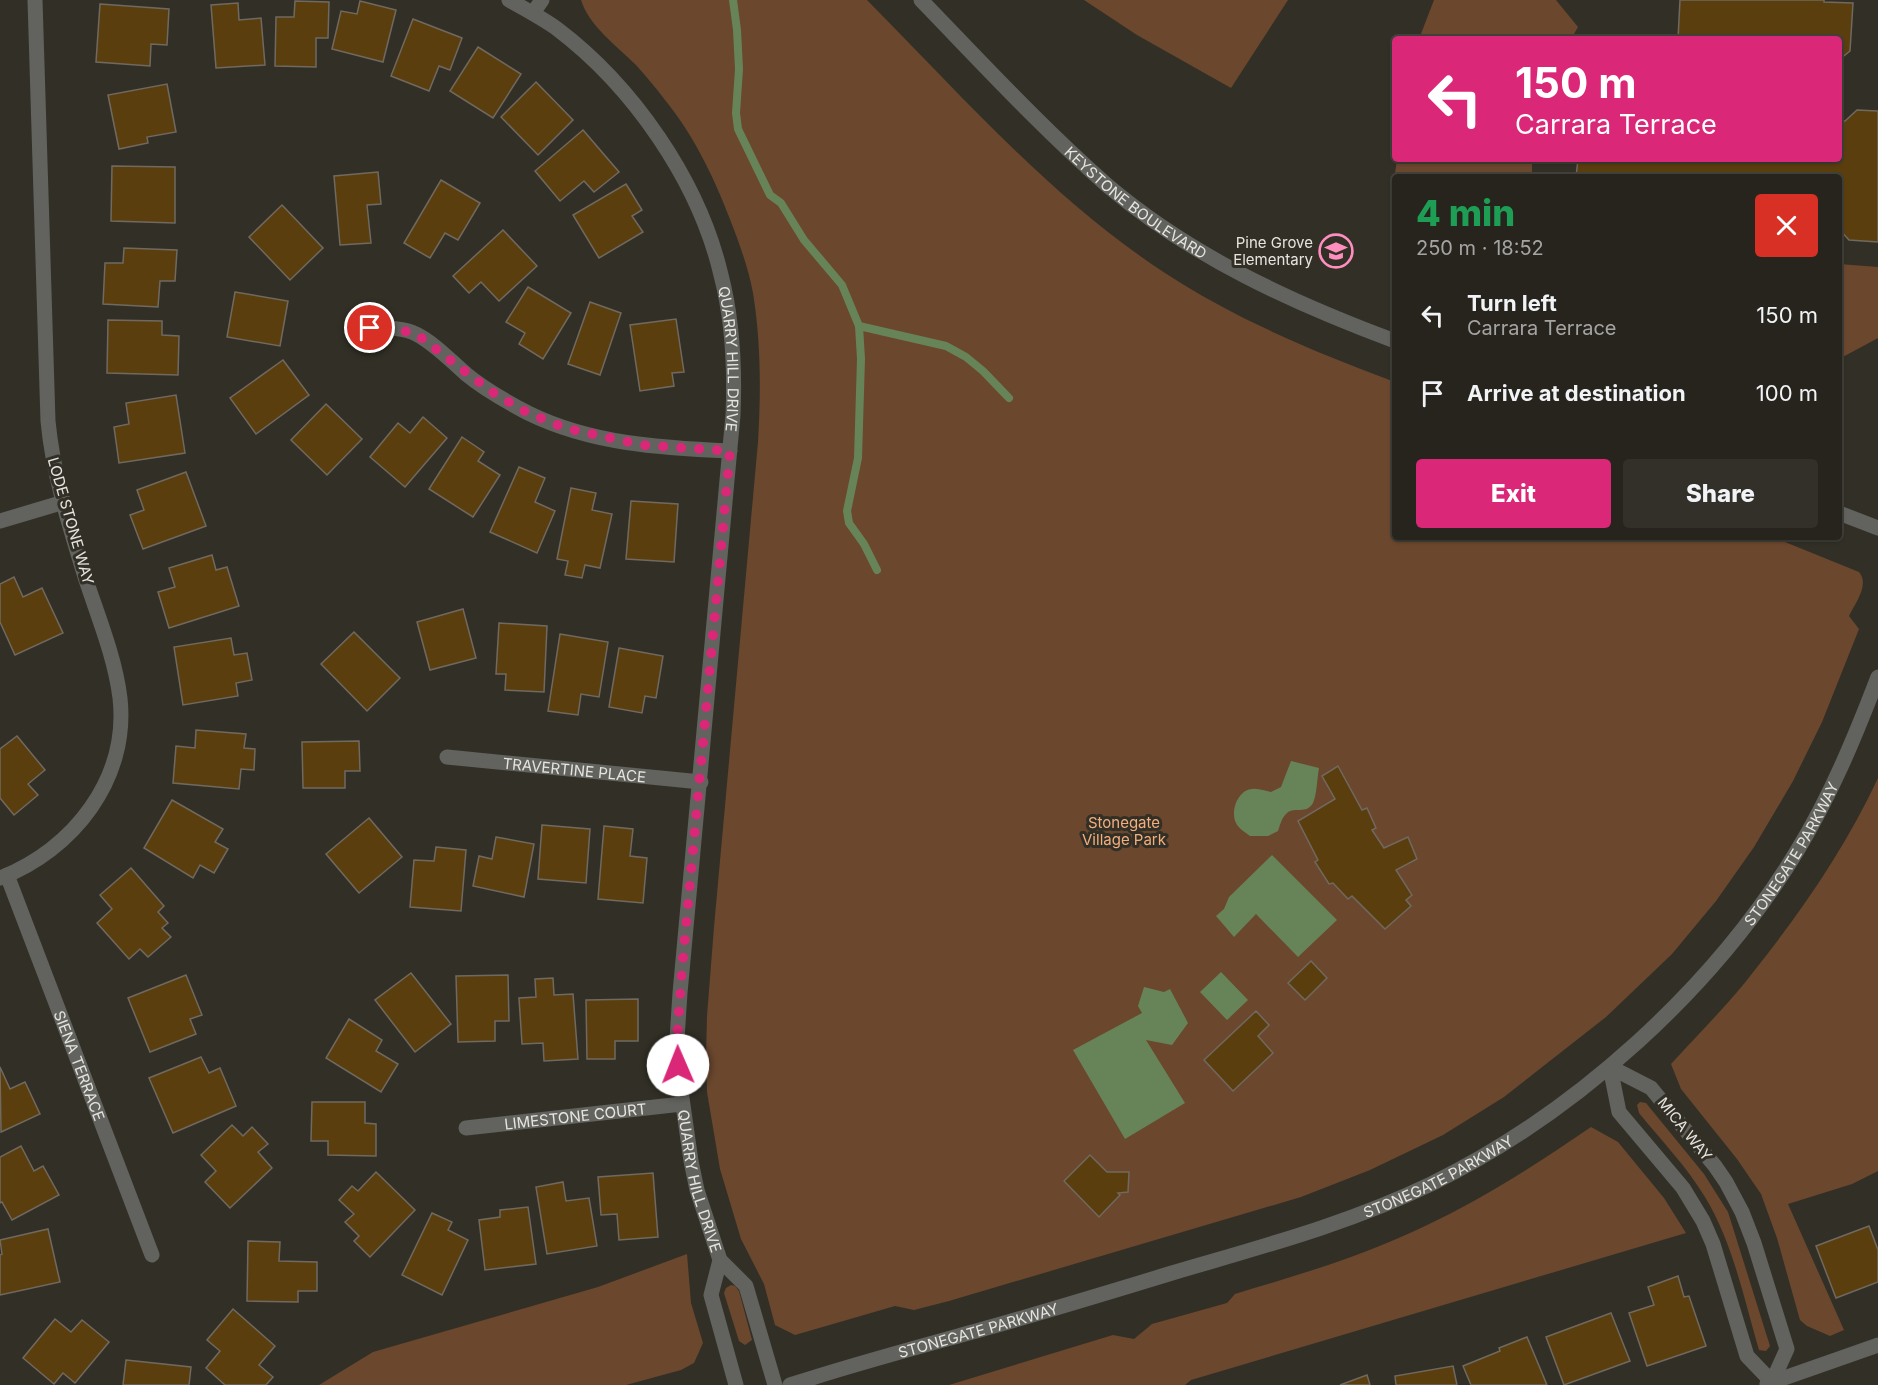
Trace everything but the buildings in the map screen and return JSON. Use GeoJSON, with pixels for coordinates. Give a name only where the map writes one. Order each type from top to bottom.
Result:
{"type":"FeatureCollection","features":[{"type":"Feature","properties":{"kind":"street","name":"LODE STONE WAY"},"geometry":{"type":"LineString","coordinates":[[3,877],[48,853],[80,824],[104,786],[117,746],[120,722],[120,699],[114,668],[64,502],[51,448],[48,421],[35,0]]}},
{"type":"Feature","properties":{"kind":"street","name":"QUARRY HILL DRIVE"},"geometry":{"type":"LineString","coordinates":[[509,0],[557,29],[595,63],[636,108],[666,149],[682,176],[703,220],[721,272],[732,338],[734,386],[680,993],[678,1048],[682,1104],[697,1190],[720,1260],[746,1286],[775,1385]]}},
{"type":"Feature","properties":{"kind":"street"},"geometry":{"type":"LineString","coordinates":[[533,13],[542,0]]}},
{"type":"Feature","properties":{"kind":"street","name":"KEYSTONE BOULEVARD"},"geometry":{"type":"LineString","coordinates":[[921,0],[1060,141],[1110,187],[1165,228],[1266,287],[1323,314],[1392,340]]}},
{"type":"Feature","properties":{"kind":"street"},"geometry":{"type":"LineString","coordinates":[[370,328],[415,333],[492,392],[526,412],[565,428],[642,445],[730,451]]}},
{"type":"Feature","properties":{"kind":"street"},"geometry":{"type":"LineString","coordinates":[[0,521],[64,502]]}},
{"type":"Feature","properties":{"kind":"street"},"geometry":{"type":"LineString","coordinates":[[1842,514],[1878,528]]}},
{"type":"Feature","properties":{"kind":"street","name":"STONEGATE PARKWAY"},"geometry":{"type":"LineString","coordinates":[[790,1385],[1228,1258],[1340,1223],[1429,1185],[1517,1136],[1610,1067],[1698,982],[1756,912],[1796,852],[1821,809],[1842,768],[1878,676]]}},
{"type":"Feature","properties":{"kind":"street","name":"TRAVERTINE PLACE"},"geometry":{"type":"LineString","coordinates":[[447,757],[700,782]]}},
{"type":"Feature","properties":{"kind":"street","name":"SIENA TERRACE"},"geometry":{"type":"LineString","coordinates":[[3,877],[152,1255]]}},
{"type":"Feature","properties":{"kind":"street"},"geometry":{"type":"LineString","coordinates":[[1610,1067],[1620,1112],[1683,1188],[1703,1221],[1713,1244],[1747,1356],[1767,1384],[1878,1346]]}},
{"type":"Feature","properties":{"kind":"street","name":"MICA WAY"},"geometry":{"type":"LineString","coordinates":[[1610,1067],[1651,1088],[1715,1166],[1735,1197],[1754,1244],[1786,1349],[1767,1384]]}},
{"type":"Feature","properties":{"kind":"street","name":"LIMESTONE COURT"},"geometry":{"type":"LineString","coordinates":[[466,1128],[682,1104]]}},
{"type":"Feature","properties":{"kind":"street","name":"QUARRY HILL DRIVE"},"geometry":{"type":"LineString","coordinates":[[720,1260],[711,1295],[736,1385]]}},
{"type":"Feature","properties":{"kind":"green space","name":"Stonegate Village Park"},"geometry":{"type":"Polygon","coordinates":[[[581,0],[867,0],[1009,145],[1084,213],[1124,244],[1165,273],[1220,306],[1306,347],[1392,381],[1392,540],[1784,540],[1859,572],[1862,577],[1862,588],[1849,616],[1859,629],[1822,722],[1793,781],[1754,847],[1716,901],[1672,954],[1606,1017],[1504,1097],[1443,1135],[1370,1170],[1301,1197],[949,1301],[914,1310],[895,1306],[795,1335],[775,1325],[764,1284],[741,1239],[720,1169],[707,1092],[706,1055],[714,927],[758,442],[760,367],[753,293],[733,227],[696,145],[651,82],[597,27],[581,0]]]}},
{"type":"Feature","properties":{"kind":"green space"},"geometry":{"type":"Polygon","coordinates":[[[1084,0],[1288,0],[1231,88],[1137,35],[1084,0]]]}},
{"type":"Feature","properties":{"kind":"green space"},"geometry":{"type":"Polygon","coordinates":[[[1434,0],[1556,0],[1578,27],[1573,36],[1420,36],[1434,0]]]}},
{"type":"Feature","properties":{"kind":"green space"},"geometry":{"type":"Polygon","coordinates":[[[1397,162],[1532,162],[1532,174],[1395,174],[1397,162]]]}},
{"type":"Feature","properties":{"kind":"green space"},"geometry":{"type":"Polygon","coordinates":[[[1842,264],[1878,267],[1878,338],[1842,357],[1842,264]]]}},
{"type":"Feature","properties":{"kind":"green space"},"geometry":{"type":"Polygon","coordinates":[[[1878,778],[1878,1171],[1852,1184],[1788,1204],[1844,1330],[1830,1336],[1807,1326],[1800,1320],[1777,1238],[1761,1194],[1737,1159],[1681,1089],[1671,1064],[1734,995],[1789,926],[1837,854],[1878,778]]]}},
{"type":"Feature","properties":{"kind":"green space"},"geometry":{"type":"Polygon","coordinates":[[[1640,1102],[1646,1103],[1704,1174],[1728,1212],[1770,1346],[1766,1351],[1759,1350],[1737,1272],[1715,1215],[1690,1175],[1639,1113],[1637,1105],[1640,1102]]]}},
{"type":"Feature","properties":{"kind":"green space"},"geometry":{"type":"Polygon","coordinates":[[[1591,1127],[1618,1142],[1664,1198],[1686,1233],[1191,1380],[1185,1385],[949,1385],[1113,1335],[1134,1339],[1152,1324],[1227,1303],[1235,1294],[1377,1247],[1445,1216],[1488,1193],[1591,1127]]]}},
{"type":"Feature","properties":{"kind":"green space"},"geometry":{"type":"Polygon","coordinates":[[[687,1254],[691,1303],[703,1343],[694,1363],[681,1370],[626,1385],[319,1385],[373,1352],[598,1287],[687,1254]]]}},
{"type":"Feature","properties":{"kind":"green space"},"geometry":{"type":"Polygon","coordinates":[[[731,1285],[739,1291],[752,1340],[745,1345],[739,1341],[724,1293],[731,1285]]]}},
{"type":"Feature","properties":{"kind":"shaded area"},"geometry":{"type":"Polygon","coordinates":[[[1291,761],[1319,768],[1313,803],[1307,809],[1287,813],[1278,831],[1268,836],[1250,836],[1236,823],[1234,813],[1236,802],[1247,790],[1257,789],[1271,792],[1281,787],[1291,761]]]}},
{"type":"Feature","properties":{"kind":"shaded area"},"geometry":{"type":"Polygon","coordinates":[[[1272,855],[1337,920],[1298,957],[1256,914],[1234,937],[1216,916],[1224,909],[1229,897],[1272,855]]]}},
{"type":"Feature","properties":{"kind":"shaded area"},"geometry":{"type":"Polygon","coordinates":[[[1221,972],[1248,1000],[1227,1020],[1200,992],[1221,972]]]}},
{"type":"Feature","properties":{"kind":"shaded area"},"geometry":{"type":"Polygon","coordinates":[[[1144,987],[1164,992],[1170,989],[1188,1023],[1172,1045],[1146,1040],[1185,1103],[1125,1139],[1073,1050],[1142,1013],[1138,1006],[1144,987]]]}},
{"type":"Feature","properties":{"kind":"waterway"},"geometry":{"type":"LineString","coordinates":[[733,0],[739,69],[736,113],[738,129],[770,195],[781,203],[804,240],[842,285],[859,326],[861,359],[858,458],[847,511],[849,523],[864,544],[877,570]]}},
{"type":"Feature","properties":{"kind":"waterway"},"geometry":{"type":"LineString","coordinates":[[859,326],[946,346],[966,357],[983,371],[1009,398]]}},
{"type":"Feature","properties":{"kind":"place","name":"Pine Grove Elementary"},"geometry":{"type":"Point","coordinates":[1336,251]}},
{"type":"Feature","properties":{"kind":"route"},"geometry":{"type":"LineString","coordinates":[[370,328],[415,333],[444,354],[468,376],[492,392],[526,412],[565,428],[642,445],[730,451],[682,969],[677,1039],[678,1065]]}}]}
